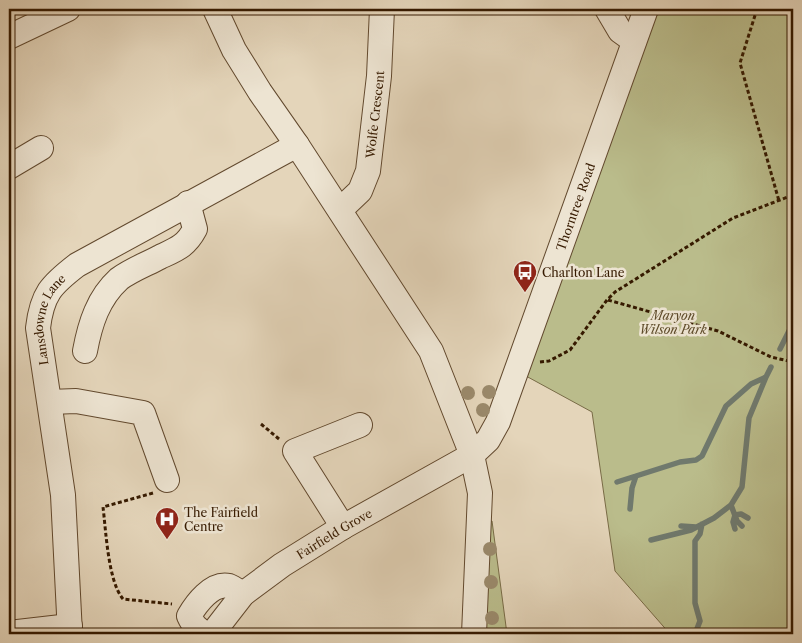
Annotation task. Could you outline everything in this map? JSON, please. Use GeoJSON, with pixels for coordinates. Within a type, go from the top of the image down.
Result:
{"type":"FeatureCollection","features":[{"type":"Feature","properties":{"kind":"street"},"geometry":{"type":"LineString","coordinates":[[215,9],[234,50],[260,92],[340,210],[431,351],[472,455],[480,493],[474,634]]}},
{"type":"Feature","properties":{"kind":"street","name":"Wolfe Crescent"},"geometry":{"type":"LineString","coordinates":[[340,210],[360,191],[368,171],[379,76],[382,9]]}},
{"type":"Feature","properties":{"kind":"street"},"geometry":{"type":"LineString","coordinates":[[607,9],[620,31],[634,41]]}},
{"type":"Feature","properties":{"kind":"street","name":"Thorntree Road"},"geometry":{"type":"LineString","coordinates":[[472,455],[488,440],[498,422],[646,9]]}},
{"type":"Feature","properties":{"kind":"street"},"geometry":{"type":"LineString","coordinates":[[9,37],[62,10]]}},
{"type":"Feature","properties":{"kind":"street","name":"Lansdowne Lane"},"geometry":{"type":"LineString","coordinates":[[70,630],[63,495],[38,328],[40,310],[47,293],[58,279],[77,265],[297,145]]}},
{"type":"Feature","properties":{"kind":"street"},"geometry":{"type":"LineString","coordinates":[[9,167],[41,148]]}},
{"type":"Feature","properties":{"kind":"street"},"geometry":{"type":"LineString","coordinates":[[85,351],[96,310],[108,291],[120,278],[189,242],[195,229],[188,203]]}},
{"type":"Feature","properties":{"kind":"street"},"geometry":{"type":"LineString","coordinates":[[50,402],[76,401],[143,413],[167,480]]}},
{"type":"Feature","properties":{"kind":"street"},"geometry":{"type":"LineString","coordinates":[[343,527],[295,452],[360,425]]}},
{"type":"Feature","properties":{"kind":"street","name":"Fairfield Grove"},"geometry":{"type":"LineString","coordinates":[[212,634],[243,594],[282,565],[343,527],[472,455]]}},
{"type":"Feature","properties":{"kind":"street"},"geometry":{"type":"LineString","coordinates":[[206,634],[192,624],[189,616],[202,597],[221,586],[229,586],[243,594]]}},
{"type":"Feature","properties":{"kind":"street"},"geometry":{"type":"LineString","coordinates":[[9,633],[70,630]]}},
{"type":"Feature","properties":{"kind":"path"},"geometry":{"type":"LineString","coordinates":[[757,9],[740,64],[779,201]]}},
{"type":"Feature","properties":{"kind":"path"},"geometry":{"type":"LineString","coordinates":[[518,368],[532,373],[535,365],[541,361],[549,361],[570,350],[615,292],[732,218],[793,196]]}},
{"type":"Feature","properties":{"kind":"path"},"geometry":{"type":"LineString","coordinates":[[607,300],[718,331],[771,356],[793,362]]}},
{"type":"Feature","properties":{"kind":"path"},"geometry":{"type":"LineString","coordinates":[[167,480],[159,492],[103,507],[108,548],[117,591],[123,599],[168,604],[185,603],[192,610]]}},
{"type":"Feature","properties":{"kind":"green space","name":"Maryon Wilson Park"},"geometry":{"type":"Polygon","coordinates":[[[657,9],[793,9],[793,634],[670,634],[615,571],[592,412],[526,376],[657,9]]]}},
{"type":"Feature","properties":{"kind":"green space"},"geometry":{"type":"Polygon","coordinates":[[[486,521],[492,521],[507,634],[483,634],[486,521]]]}},
{"type":"Feature","properties":{"kind":"waterway"},"geometry":{"type":"LineString","coordinates":[[780,349],[793,323]]}},
{"type":"Feature","properties":{"kind":"waterway"},"geometry":{"type":"LineString","coordinates":[[630,509],[632,488],[636,476],[680,462],[696,460],[702,456],[726,406],[751,384],[766,377],[771,367]]}},
{"type":"Feature","properties":{"kind":"waterway"},"geometry":{"type":"LineString","coordinates":[[651,540],[691,530],[714,518],[731,505],[742,487],[749,418],[766,377]]}},
{"type":"Feature","properties":{"kind":"waterway"},"geometry":{"type":"LineString","coordinates":[[617,482],[636,476]]}},
{"type":"Feature","properties":{"kind":"waterway"},"geometry":{"type":"LineString","coordinates":[[731,505],[737,521],[742,526]]}},
{"type":"Feature","properties":{"kind":"waterway"},"geometry":{"type":"LineString","coordinates":[[735,529],[733,522],[735,515],[741,514],[748,518]]}},
{"type":"Feature","properties":{"kind":"waterway"},"geometry":{"type":"LineString","coordinates":[[695,634],[700,621],[695,603],[695,541],[700,534],[702,524]]}},
{"type":"Feature","properties":{"kind":"waterway"},"geometry":{"type":"LineString","coordinates":[[681,526],[696,527]]}},
{"type":"Feature","properties":{"kind":"place","name":"Charlton Lane"},"geometry":{"type":"Point","coordinates":[525,293]}},
{"type":"Feature","properties":{"kind":"place","name":"The Fairfield Centre"},"geometry":{"type":"Point","coordinates":[167,540]}}]}
